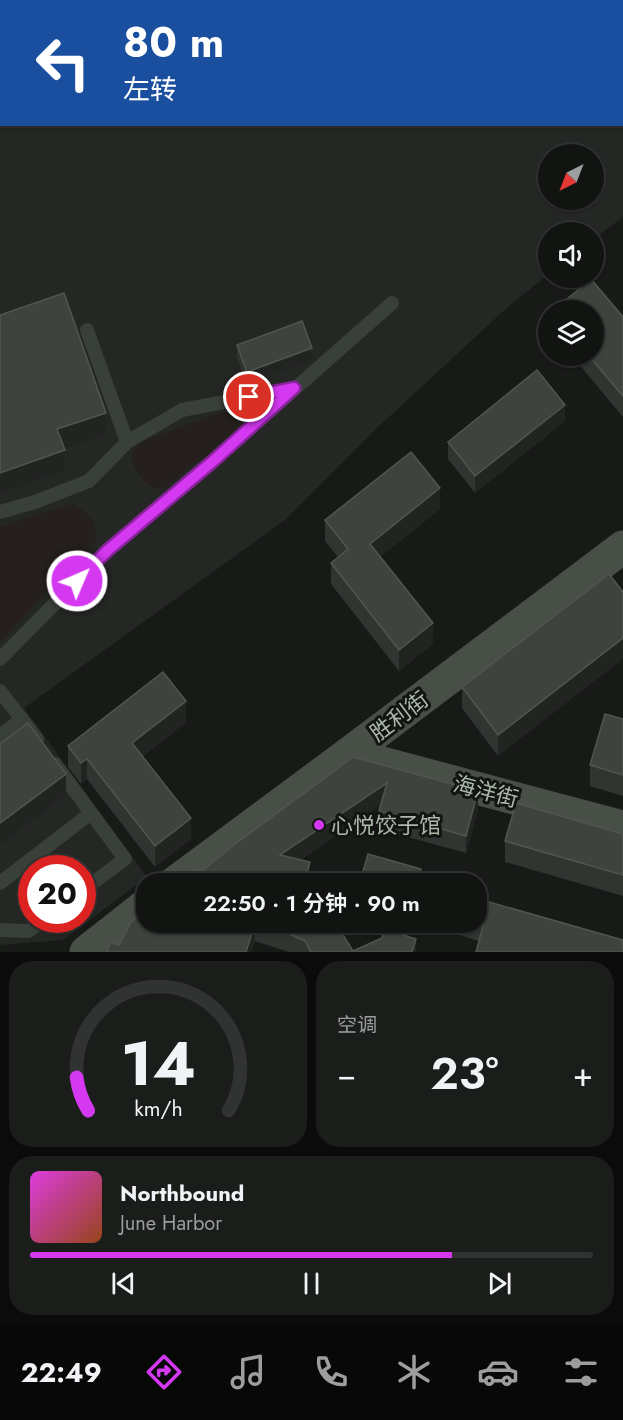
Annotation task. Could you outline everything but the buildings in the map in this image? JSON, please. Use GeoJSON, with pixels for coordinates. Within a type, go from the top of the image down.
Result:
{"type":"FeatureCollection","features":[{"type":"Feature","properties":{"kind":"street","name":"胜利街"},"geometry":{"type":"LineString","coordinates":[[188,873],[623,547]]}},
{"type":"Feature","properties":{"kind":"street","name":"海洋街"},"geometry":{"type":"LineString","coordinates":[[348,754],[623,827]]}},
{"type":"Feature","properties":{"kind":"street"},"geometry":{"type":"LineString","coordinates":[[86,952],[136,913]]}},
{"type":"Feature","properties":{"kind":"lane"},"geometry":{"type":"LineString","coordinates":[[0,659],[108,550],[212,462],[392,303]]}},
{"type":"Feature","properties":{"kind":"lane"},"geometry":{"type":"LineString","coordinates":[[87,330],[127,442]]}},
{"type":"Feature","properties":{"kind":"lane"},"geometry":{"type":"LineString","coordinates":[[0,513],[89,481],[127,442],[182,410],[294,388]]}},
{"type":"Feature","properties":{"kind":"lane"},"geometry":{"type":"LineString","coordinates":[[0,691],[125,860],[96,881]]}},
{"type":"Feature","properties":{"kind":"lane"},"geometry":{"type":"LineString","coordinates":[[0,736],[22,719]]}},
{"type":"Feature","properties":{"kind":"lane"},"geometry":{"type":"LineString","coordinates":[[0,883],[91,813]]}},
{"type":"Feature","properties":{"kind":"lane"},"geometry":{"type":"LineString","coordinates":[[0,930],[18,931]]}},
{"type":"Feature","properties":{"kind":"shaded area"},"geometry":{"type":"Polygon","coordinates":[[[0,126],[623,126],[623,217],[604,231],[604,222],[538,222],[538,283],[510,305],[377,428],[285,520],[24,708],[144,873],[136,873],[136,885],[96,915],[96,855],[18,855],[18,933],[72,933],[63,940],[0,945],[0,126]]]}},
{"type":"Feature","properties":{"kind":"shaded area"},"geometry":{"type":"Polygon","coordinates":[[[220,413],[229,414],[236,419],[239,425],[236,432],[164,488],[147,484],[135,468],[131,457],[138,443],[220,413]]]}},
{"type":"Feature","properties":{"kind":"shaded area"},"geometry":{"type":"Polygon","coordinates":[[[72,504],[90,517],[97,539],[0,642],[0,527],[72,504]]]}},
{"type":"Feature","properties":{"kind":"place","name":"心悦饺子馆"},"geometry":{"type":"Point","coordinates":[319,825]}},
{"type":"Feature","properties":{"kind":"route"},"geometry":{"type":"LineString","coordinates":[[77,581],[108,550],[212,462],[294,388],[249,397]]}}]}
